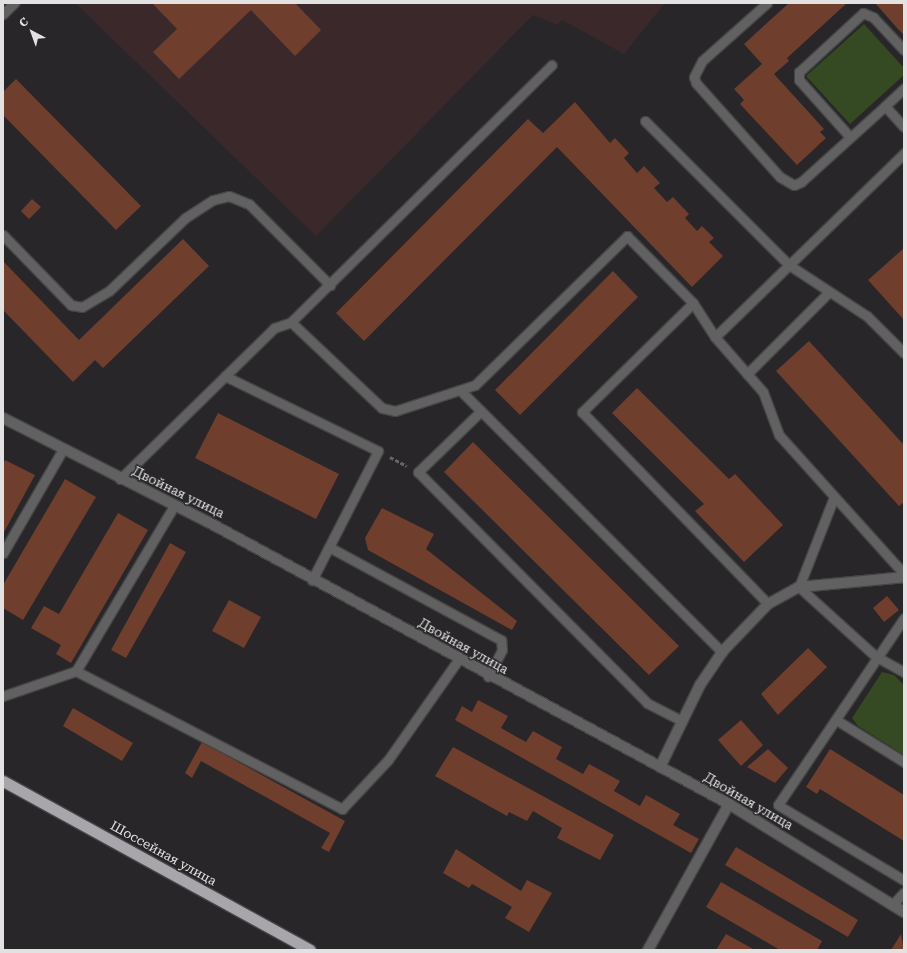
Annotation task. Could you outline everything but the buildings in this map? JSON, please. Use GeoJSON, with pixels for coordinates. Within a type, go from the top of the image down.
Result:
{"type":"FeatureCollection","features":[{"type":"Feature","properties":{"kind":"highway","name":"Шоссейная улица"},"geometry":{"type":"LineString","coordinates":[[3,781],[310,950]]}},
{"type":"Feature","properties":{"kind":"street","name":"Двойная улица"},"geometry":{"type":"LineString","coordinates":[[3,418],[174,506],[458,660],[729,804],[904,912]]}},
{"type":"Feature","properties":{"kind":"street"},"geometry":{"type":"LineString","coordinates":[[660,768],[682,721],[722,652],[768,604],[799,587],[904,577]]}},
{"type":"Feature","properties":{"kind":"street"},"geometry":{"type":"LineString","coordinates":[[648,950],[729,804]]}},
{"type":"Feature","properties":{"kind":"lane"},"geometry":{"type":"LineString","coordinates":[[3,14],[14,3]]}},
{"type":"Feature","properties":{"kind":"lane"},"geometry":{"type":"LineString","coordinates":[[767,3],[702,61],[694,76],[696,83],[780,177],[794,185],[904,88]]}},
{"type":"Feature","properties":{"kind":"lane"},"geometry":{"type":"LineString","coordinates":[[850,137],[799,80],[799,72],[864,13],[873,17],[904,50]]}},
{"type":"Feature","properties":{"kind":"lane"},"geometry":{"type":"LineString","coordinates":[[120,479],[274,328],[291,322],[552,65]]}},
{"type":"Feature","properties":{"kind":"lane"},"geometry":{"type":"LineString","coordinates":[[885,106],[904,127]]}},
{"type":"Feature","properties":{"kind":"lane"},"geometry":{"type":"LineString","coordinates":[[645,121],[789,265],[866,316],[904,353]]}},
{"type":"Feature","properties":{"kind":"lane"},"geometry":{"type":"LineString","coordinates":[[715,337],[904,153]]}},
{"type":"Feature","properties":{"kind":"lane"},"geometry":{"type":"LineString","coordinates":[[3,234],[71,305],[82,307],[109,291],[185,218],[213,200],[229,196],[249,204],[330,284]]}},
{"type":"Feature","properties":{"kind":"lane"},"geometry":{"type":"LineString","coordinates":[[291,322],[382,408],[395,411],[475,385],[627,236],[692,302],[715,337],[763,392],[779,435],[904,574]]}},
{"type":"Feature","properties":{"kind":"lane"},"geometry":{"type":"LineString","coordinates":[[747,374],[829,292]]}},
{"type":"Feature","properties":{"kind":"lane"},"geometry":{"type":"LineString","coordinates":[[692,302],[582,412],[768,604]]}},
{"type":"Feature","properties":{"kind":"lane"},"geometry":{"type":"LineString","coordinates":[[225,376],[378,451],[312,580]]}},
{"type":"Feature","properties":{"kind":"lane"},"geometry":{"type":"LineString","coordinates":[[460,390],[722,652]]}},
{"type":"Feature","properties":{"kind":"lane"},"geometry":{"type":"LineString","coordinates":[[481,411],[418,472],[647,704],[682,721]]}},
{"type":"Feature","properties":{"kind":"lane"},"geometry":{"type":"LineString","coordinates":[[3,553],[63,449]]}},
{"type":"Feature","properties":{"kind":"lane"},"geometry":{"type":"LineString","coordinates":[[834,497],[799,587],[875,656],[904,672]]}},
{"type":"Feature","properties":{"kind":"lane"},"geometry":{"type":"LineString","coordinates":[[3,696],[76,670],[174,506]]}},
{"type":"Feature","properties":{"kind":"lane"},"geometry":{"type":"LineString","coordinates":[[329,547],[501,640],[502,650],[488,676]]}},
{"type":"Feature","properties":{"kind":"lane"},"geometry":{"type":"LineString","coordinates":[[904,618],[875,656],[838,721],[827,728],[778,805],[904,880]]}},
{"type":"Feature","properties":{"kind":"lane"},"geometry":{"type":"LineString","coordinates":[[76,670],[342,809],[388,760],[458,660]]}},
{"type":"Feature","properties":{"kind":"lane"},"geometry":{"type":"LineString","coordinates":[[838,721],[904,762]]}},
{"type":"Feature","properties":{"kind":"lane"},"geometry":{"type":"LineString","coordinates":[[892,904],[904,892]]}},
{"type":"Feature","properties":{"kind":"path"},"geometry":{"type":"LineString","coordinates":[[378,451],[418,472]]}},
{"type":"Feature","properties":{"kind":"shaded area"},"geometry":{"type":"Polygon","coordinates":[[[75,3],[665,3],[624,54],[562,20],[557,25],[533,15],[316,236],[75,3]]]}},
{"type":"Feature","properties":{"kind":"green space"},"geometry":{"type":"Polygon","coordinates":[[[864,24],[904,68],[904,75],[850,124],[806,76],[864,24]]]}},
{"type":"Feature","properties":{"kind":"green space"},"geometry":{"type":"Polygon","coordinates":[[[882,672],[894,675],[904,685],[904,755],[858,726],[852,718],[882,672]]]}}]}
